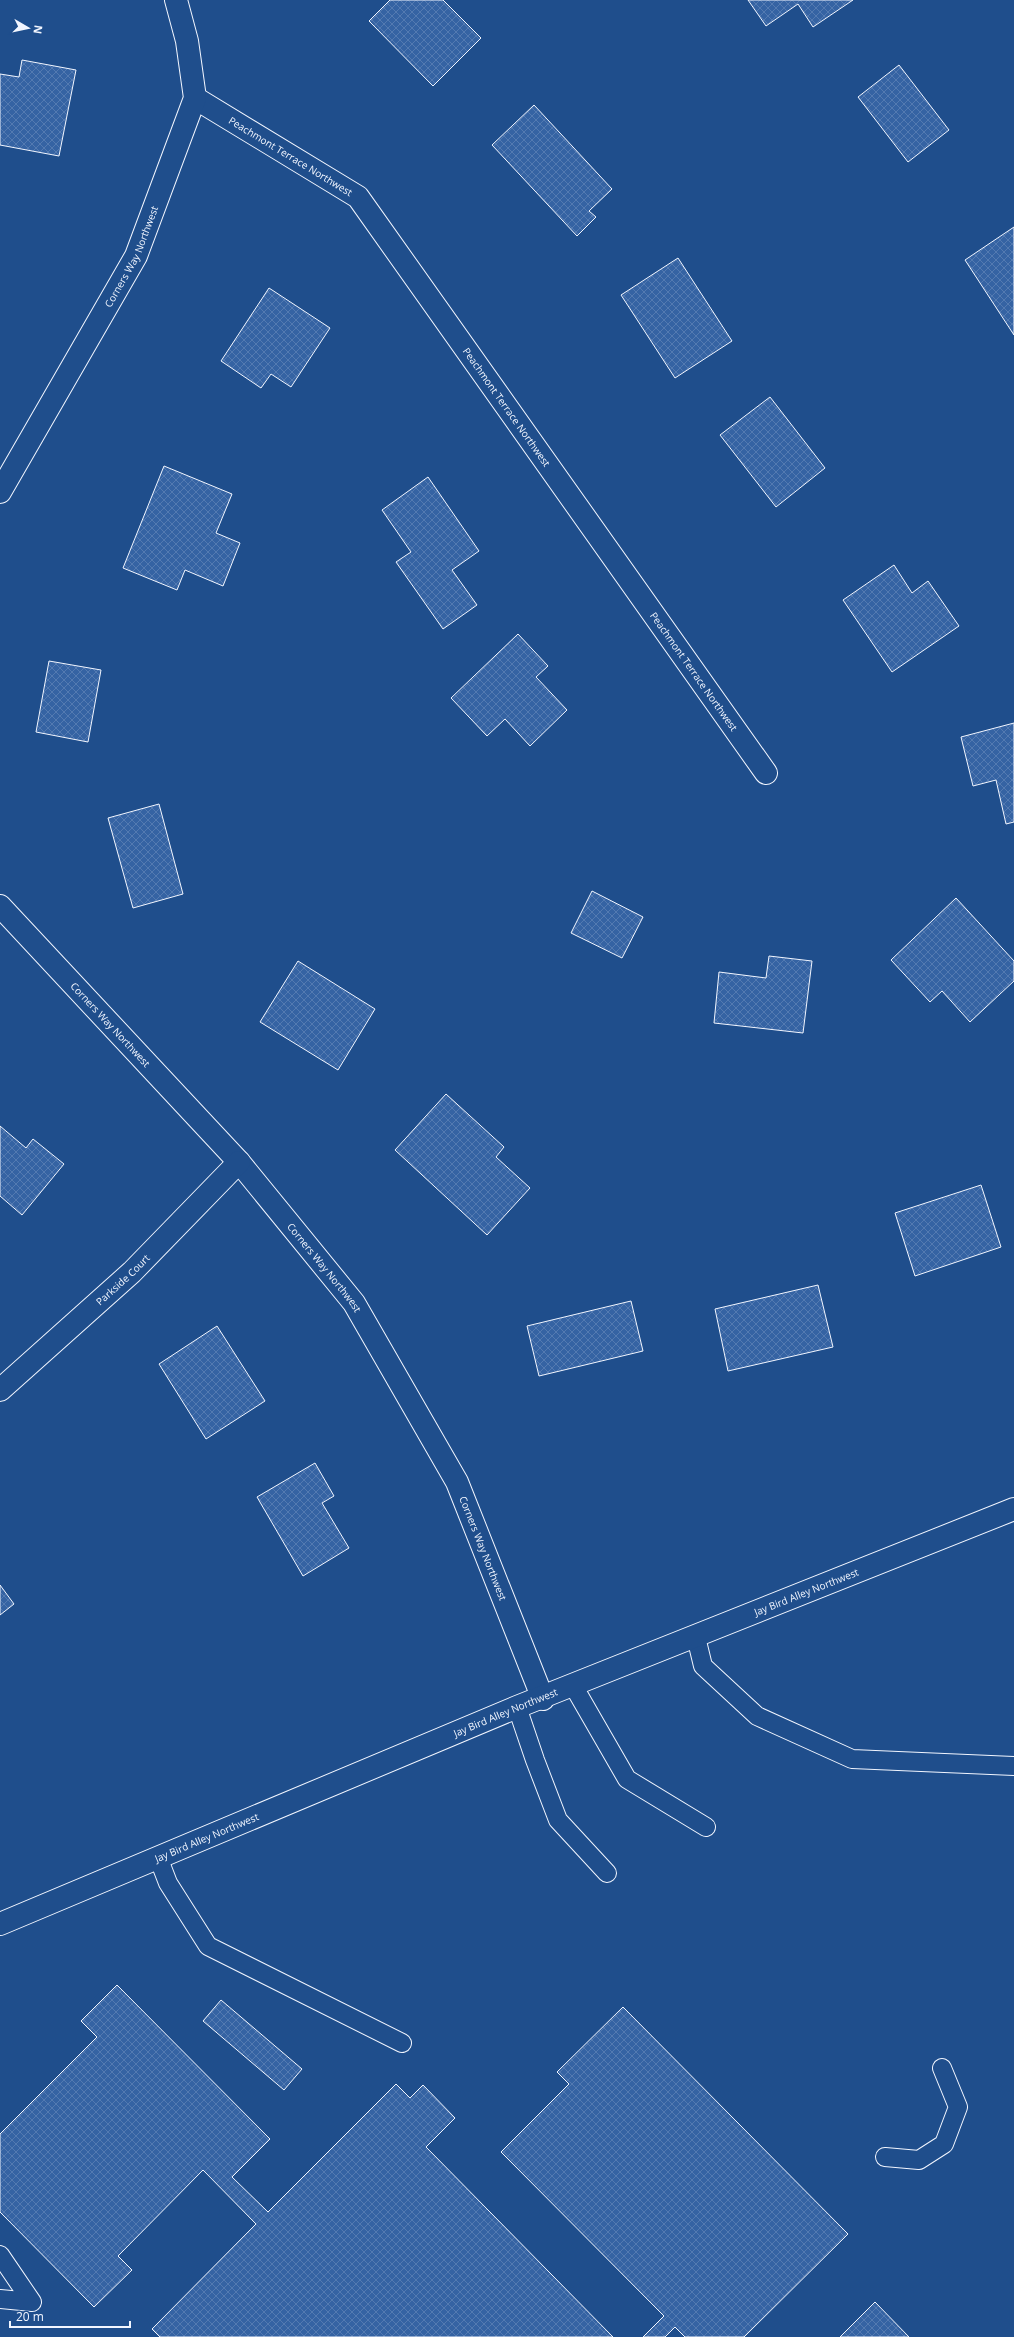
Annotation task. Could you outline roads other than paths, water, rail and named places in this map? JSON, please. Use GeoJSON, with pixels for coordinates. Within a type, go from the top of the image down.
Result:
{"type":"FeatureCollection","features":[{"type":"Feature","properties":{"kind":"street","name":"Corners Way Northwest"},"geometry":{"type":"LineString","coordinates":[[0,492],[136,256],[195,98],[187,41],[176,0]]}},
{"type":"Feature","properties":{"kind":"street","name":"Peachmont Terrace Northwest"},"geometry":{"type":"LineString","coordinates":[[195,98],[358,197],[766,773]]}},
{"type":"Feature","properties":{"kind":"street","name":"Corners Way Northwest"},"geometry":{"type":"LineString","coordinates":[[0,906],[239,1162],[354,1302],[454,1475],[543,1699]]}},
{"type":"Feature","properties":{"kind":"street","name":"Parkside Court"},"geometry":{"type":"LineString","coordinates":[[0,1390],[132,1272],[239,1162]]}},
{"type":"Feature","properties":{"kind":"street","name":"Jay Bird Alley Northwest"},"geometry":{"type":"LineString","coordinates":[[0,1924],[518,1707],[574,1687],[1014,1509]]}},
{"type":"Feature","properties":{"kind":"lane"},"geometry":{"type":"LineString","coordinates":[[696,1638],[703,1666],[757,1716],[852,1759],[1014,1766]]}},
{"type":"Feature","properties":{"kind":"lane"},"geometry":{"type":"LineString","coordinates":[[574,1687],[628,1779],[706,1827]]}},
{"type":"Feature","properties":{"kind":"lane"},"geometry":{"type":"LineString","coordinates":[[518,1707],[535,1760],[558,1820],[607,1873]]}},
{"type":"Feature","properties":{"kind":"lane"},"geometry":{"type":"LineString","coordinates":[[158,1857],[168,1883],[208,1946],[402,2043]]}},
{"type":"Feature","properties":{"kind":"lane"},"geometry":{"type":"LineString","coordinates":[[885,2158],[919,2160],[944,2144],[958,2107],[942,2068]]}},
{"type":"Feature","properties":{"kind":"lane"},"geometry":{"type":"LineString","coordinates":[[0,2255],[32,2302],[0,2299]]}}]}
